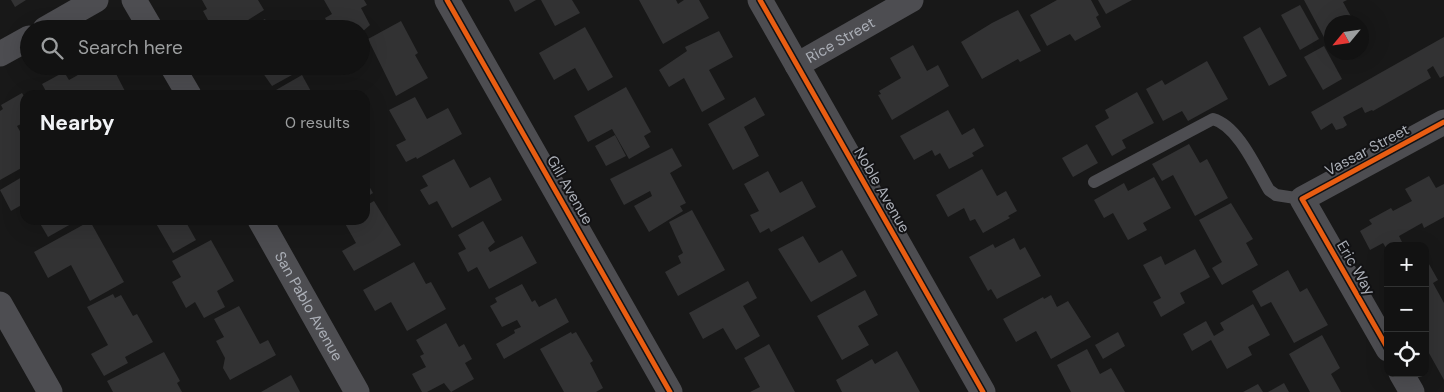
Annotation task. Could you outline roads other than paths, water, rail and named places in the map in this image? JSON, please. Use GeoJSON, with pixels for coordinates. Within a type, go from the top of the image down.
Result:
{"type":"FeatureCollection","features":[{"type":"Feature","properties":{"kind":"street"},"geometry":{"type":"LineString","coordinates":[[62,20],[96,0]]}},
{"type":"Feature","properties":{"kind":"street"},"geometry":{"type":"LineString","coordinates":[[134,0],[146,20]]}},
{"type":"Feature","properties":{"kind":"street","name":"Gill Avenue"},"geometry":{"type":"LineString","coordinates":[[447,0],[670,392]]}},
{"type":"Feature","properties":{"kind":"street","name":"Noble Avenue"},"geometry":{"type":"LineString","coordinates":[[760,0],[983,392]]}},
{"type":"Feature","properties":{"kind":"street","name":"Rice Street"},"geometry":{"type":"LineString","coordinates":[[797,65],[911,0]]}},
{"type":"Feature","properties":{"kind":"street"},"geometry":{"type":"LineString","coordinates":[[0,54],[20,43]]}},
{"type":"Feature","properties":{"kind":"street"},"geometry":{"type":"LineString","coordinates":[[177,75],[185,90]]}},
{"type":"Feature","properties":{"kind":"street","name":"Vassar Street"},"geometry":{"type":"LineString","coordinates":[[1302,199],[1444,122]]}},
{"type":"Feature","properties":{"kind":"street","name":"Eric Way"},"geometry":{"type":"LineString","coordinates":[[1302,199],[1384,342]]}},
{"type":"Feature","properties":{"kind":"street","name":"San Pablo Avenue"},"geometry":{"type":"LineString","coordinates":[[263,225],[358,392]]}},
{"type":"Feature","properties":{"kind":"street"},"geometry":{"type":"LineString","coordinates":[[0,304],[50,392]]}},
{"type":"Feature","properties":{"kind":"street"},"geometry":{"type":"LineString","coordinates":[[1404,377],[1412,392]]}},
{"type":"Feature","properties":{"kind":"lane"},"geometry":{"type":"LineString","coordinates":[[1094,182],[1213,118],[1223,122],[1233,132],[1269,190],[1276,195],[1302,199]]}}]}
